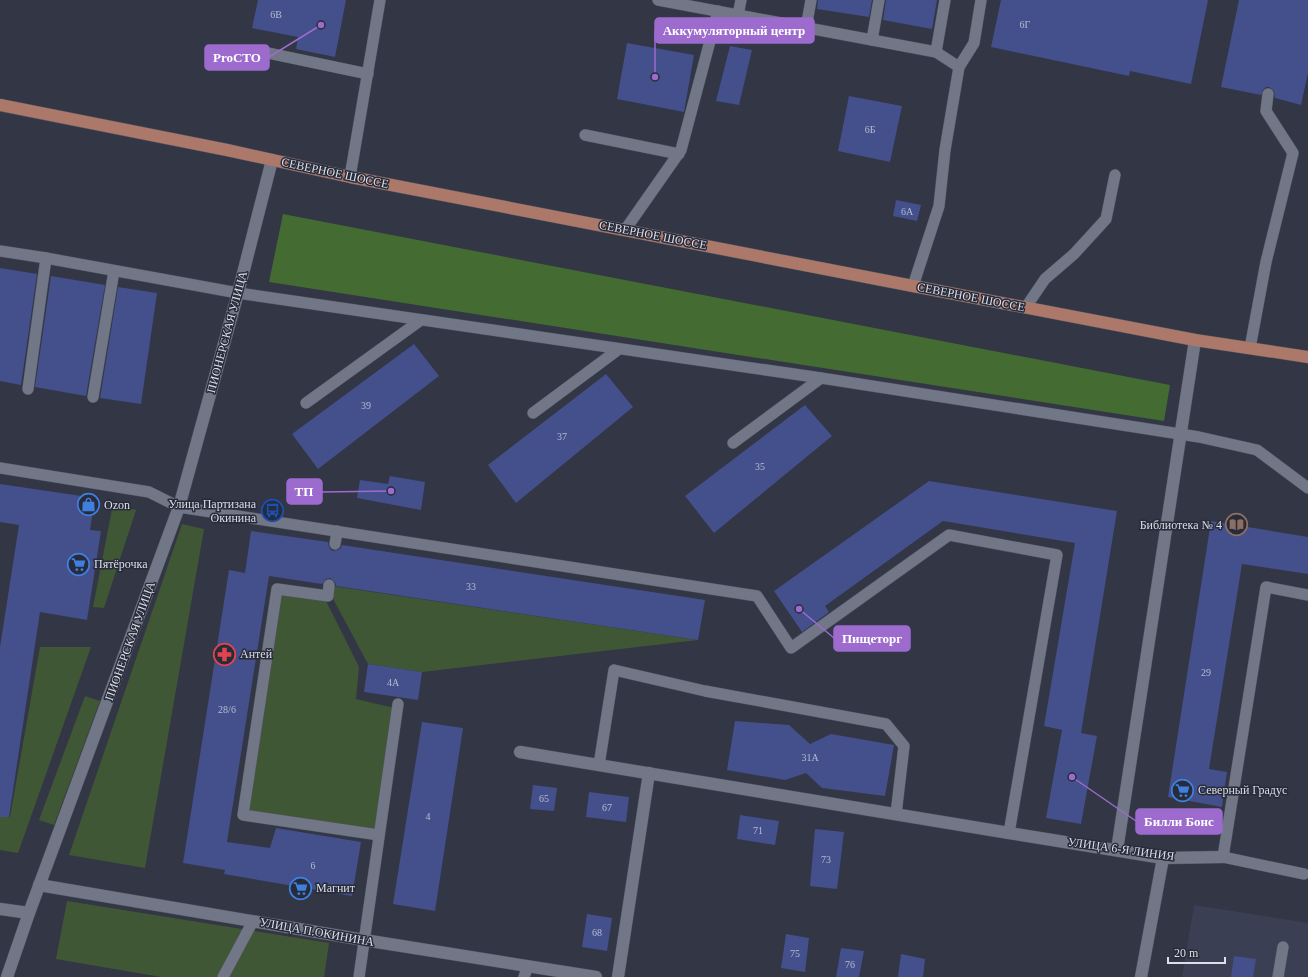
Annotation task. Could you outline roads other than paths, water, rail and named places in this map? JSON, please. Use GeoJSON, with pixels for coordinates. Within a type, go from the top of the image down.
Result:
{"type":"FeatureCollection","features":[{"type":"Feature","properties":{"kind":"main road","name":"СЕВЕРНОЕ ШОССЕ"},"geometry":{"type":"LineString","coordinates":[[0,105],[350,177],[914,286],[1195,340],[1308,357]]}},
{"type":"Feature","properties":{"kind":"street","name":"ПИОНЕРСКАЯ УЛИЦА"},"geometry":{"type":"LineString","coordinates":[[7,977],[28,913],[179,507],[238,293],[272,160]]}},
{"type":"Feature","properties":{"kind":"street"},"geometry":{"type":"LineString","coordinates":[[1116,850],[1195,340]]}},
{"type":"Feature","properties":{"kind":"street","name":"УЛИЦА 6-Я ЛИНИЯ"},"geometry":{"type":"LineString","coordinates":[[520,752],[1163,858],[1223,857]]}},
{"type":"Feature","properties":{"kind":"street"},"geometry":{"type":"LineString","coordinates":[[618,977],[649,773]]}},
{"type":"Feature","properties":{"kind":"street"},"geometry":{"type":"LineString","coordinates":[[1141,977],[1163,858]]}},
{"type":"Feature","properties":{"kind":"street","name":"УЛИЦА П.ОКИНИНА"},"geometry":{"type":"LineString","coordinates":[[39,885],[364,940],[526,972],[596,977]]}},
{"type":"Feature","properties":{"kind":"street"},"geometry":{"type":"LineString","coordinates":[[0,909],[28,913]]}},
{"type":"Feature","properties":{"kind":"lane"},"geometry":{"type":"LineString","coordinates":[[350,177],[380,0]]}},
{"type":"Feature","properties":{"kind":"lane"},"geometry":{"type":"LineString","coordinates":[[658,0],[672,1],[738,15],[936,52],[959,66]]}},
{"type":"Feature","properties":{"kind":"lane"},"geometry":{"type":"LineString","coordinates":[[738,15],[741,0]]}},
{"type":"Feature","properties":{"kind":"lane"},"geometry":{"type":"LineString","coordinates":[[806,28],[811,0]]}},
{"type":"Feature","properties":{"kind":"lane"},"geometry":{"type":"LineString","coordinates":[[872,40],[879,0]]}},
{"type":"Feature","properties":{"kind":"lane"},"geometry":{"type":"LineString","coordinates":[[936,52],[945,0]]}},
{"type":"Feature","properties":{"kind":"lane"},"geometry":{"type":"LineString","coordinates":[[914,286],[939,206],[945,150],[959,66],[974,43],[981,0]]}},
{"type":"Feature","properties":{"kind":"lane"},"geometry":{"type":"LineString","coordinates":[[625,230],[681,150],[718,11]]}},
{"type":"Feature","properties":{"kind":"lane"},"geometry":{"type":"LineString","coordinates":[[268,52],[368,74]]}},
{"type":"Feature","properties":{"kind":"lane"},"geometry":{"type":"LineString","coordinates":[[1250,348],[1266,262],[1293,153],[1266,111],[1268,94]]}},
{"type":"Feature","properties":{"kind":"lane"},"geometry":{"type":"LineString","coordinates":[[585,135],[678,154]]}},
{"type":"Feature","properties":{"kind":"lane"},"geometry":{"type":"LineString","coordinates":[[1026,307],[1045,279],[1074,254],[1106,218],[1115,175]]}},
{"type":"Feature","properties":{"kind":"lane"},"geometry":{"type":"LineString","coordinates":[[0,251],[238,293],[821,378],[1199,437],[1258,450],[1308,488]]}},
{"type":"Feature","properties":{"kind":"lane"},"geometry":{"type":"LineString","coordinates":[[28,389],[46,258]]}},
{"type":"Feature","properties":{"kind":"lane"},"geometry":{"type":"LineString","coordinates":[[93,397],[114,271]]}},
{"type":"Feature","properties":{"kind":"lane"},"geometry":{"type":"LineString","coordinates":[[306,403],[421,320]]}},
{"type":"Feature","properties":{"kind":"lane"},"geometry":{"type":"LineString","coordinates":[[533,413],[619,349]]}},
{"type":"Feature","properties":{"kind":"lane"},"geometry":{"type":"LineString","coordinates":[[733,443],[821,378]]}},
{"type":"Feature","properties":{"kind":"lane"},"geometry":{"type":"LineString","coordinates":[[0,468],[149,492],[179,507],[757,596],[791,648],[949,535],[1057,555],[1008,833]]}},
{"type":"Feature","properties":{"kind":"lane"},"geometry":{"type":"LineString","coordinates":[[335,544],[337,531]]}},
{"type":"Feature","properties":{"kind":"lane"},"geometry":{"type":"LineString","coordinates":[[329,585],[328,596],[277,589],[243,815],[379,836]]}},
{"type":"Feature","properties":{"kind":"lane"},"geometry":{"type":"LineString","coordinates":[[1223,857],[1266,587],[1308,595]]}},
{"type":"Feature","properties":{"kind":"lane"},"geometry":{"type":"LineString","coordinates":[[600,765],[614,670],[705,691],[886,724],[904,746],[896,814]]}},
{"type":"Feature","properties":{"kind":"lane"},"geometry":{"type":"LineString","coordinates":[[359,977],[398,704]]}},
{"type":"Feature","properties":{"kind":"lane","name":"УЛИЦА 6-Я ЛИНИЯ"},"geometry":{"type":"LineString","coordinates":[[1223,857],[1304,874]]}},
{"type":"Feature","properties":{"kind":"lane"},"geometry":{"type":"LineString","coordinates":[[223,977],[253,921]]}},
{"type":"Feature","properties":{"kind":"lane"},"geometry":{"type":"LineString","coordinates":[[1278,977],[1283,947]]}},
{"type":"Feature","properties":{"kind":"place","name":"ProСТО"},"geometry":{"type":"Point","coordinates":[321,25]}},
{"type":"Feature","properties":{"kind":"place","name":"Аккумуляторный центр"},"geometry":{"type":"Point","coordinates":[655,77]}},
{"type":"Feature","properties":{"kind":"place","name":"ТП"},"geometry":{"type":"Point","coordinates":[391,491]}},
{"type":"Feature","properties":{"kind":"place","name":"Ozon"},"geometry":{"type":"Point","coordinates":[88,505]}},
{"type":"Feature","properties":{"kind":"place","name":"Улица Партизана Окинина"},"geometry":{"type":"Point","coordinates":[272,511]}},
{"type":"Feature","properties":{"kind":"place","name":"Библиотека № 4"},"geometry":{"type":"Point","coordinates":[1237,525]}},
{"type":"Feature","properties":{"kind":"place","name":"Пятёрочка"},"geometry":{"type":"Point","coordinates":[79,564]}},
{"type":"Feature","properties":{"kind":"place","name":"Пищеторг"},"geometry":{"type":"Point","coordinates":[799,609]}},
{"type":"Feature","properties":{"kind":"place","name":"Антей"},"geometry":{"type":"Point","coordinates":[224,654]}},
{"type":"Feature","properties":{"kind":"place","name":"Билли Бонс"},"geometry":{"type":"Point","coordinates":[1072,777]}},
{"type":"Feature","properties":{"kind":"place","name":"Северный Градус"},"geometry":{"type":"Point","coordinates":[1182,790]}},
{"type":"Feature","properties":{"kind":"place","name":"Магнит"},"geometry":{"type":"Point","coordinates":[301,888]}}]}
